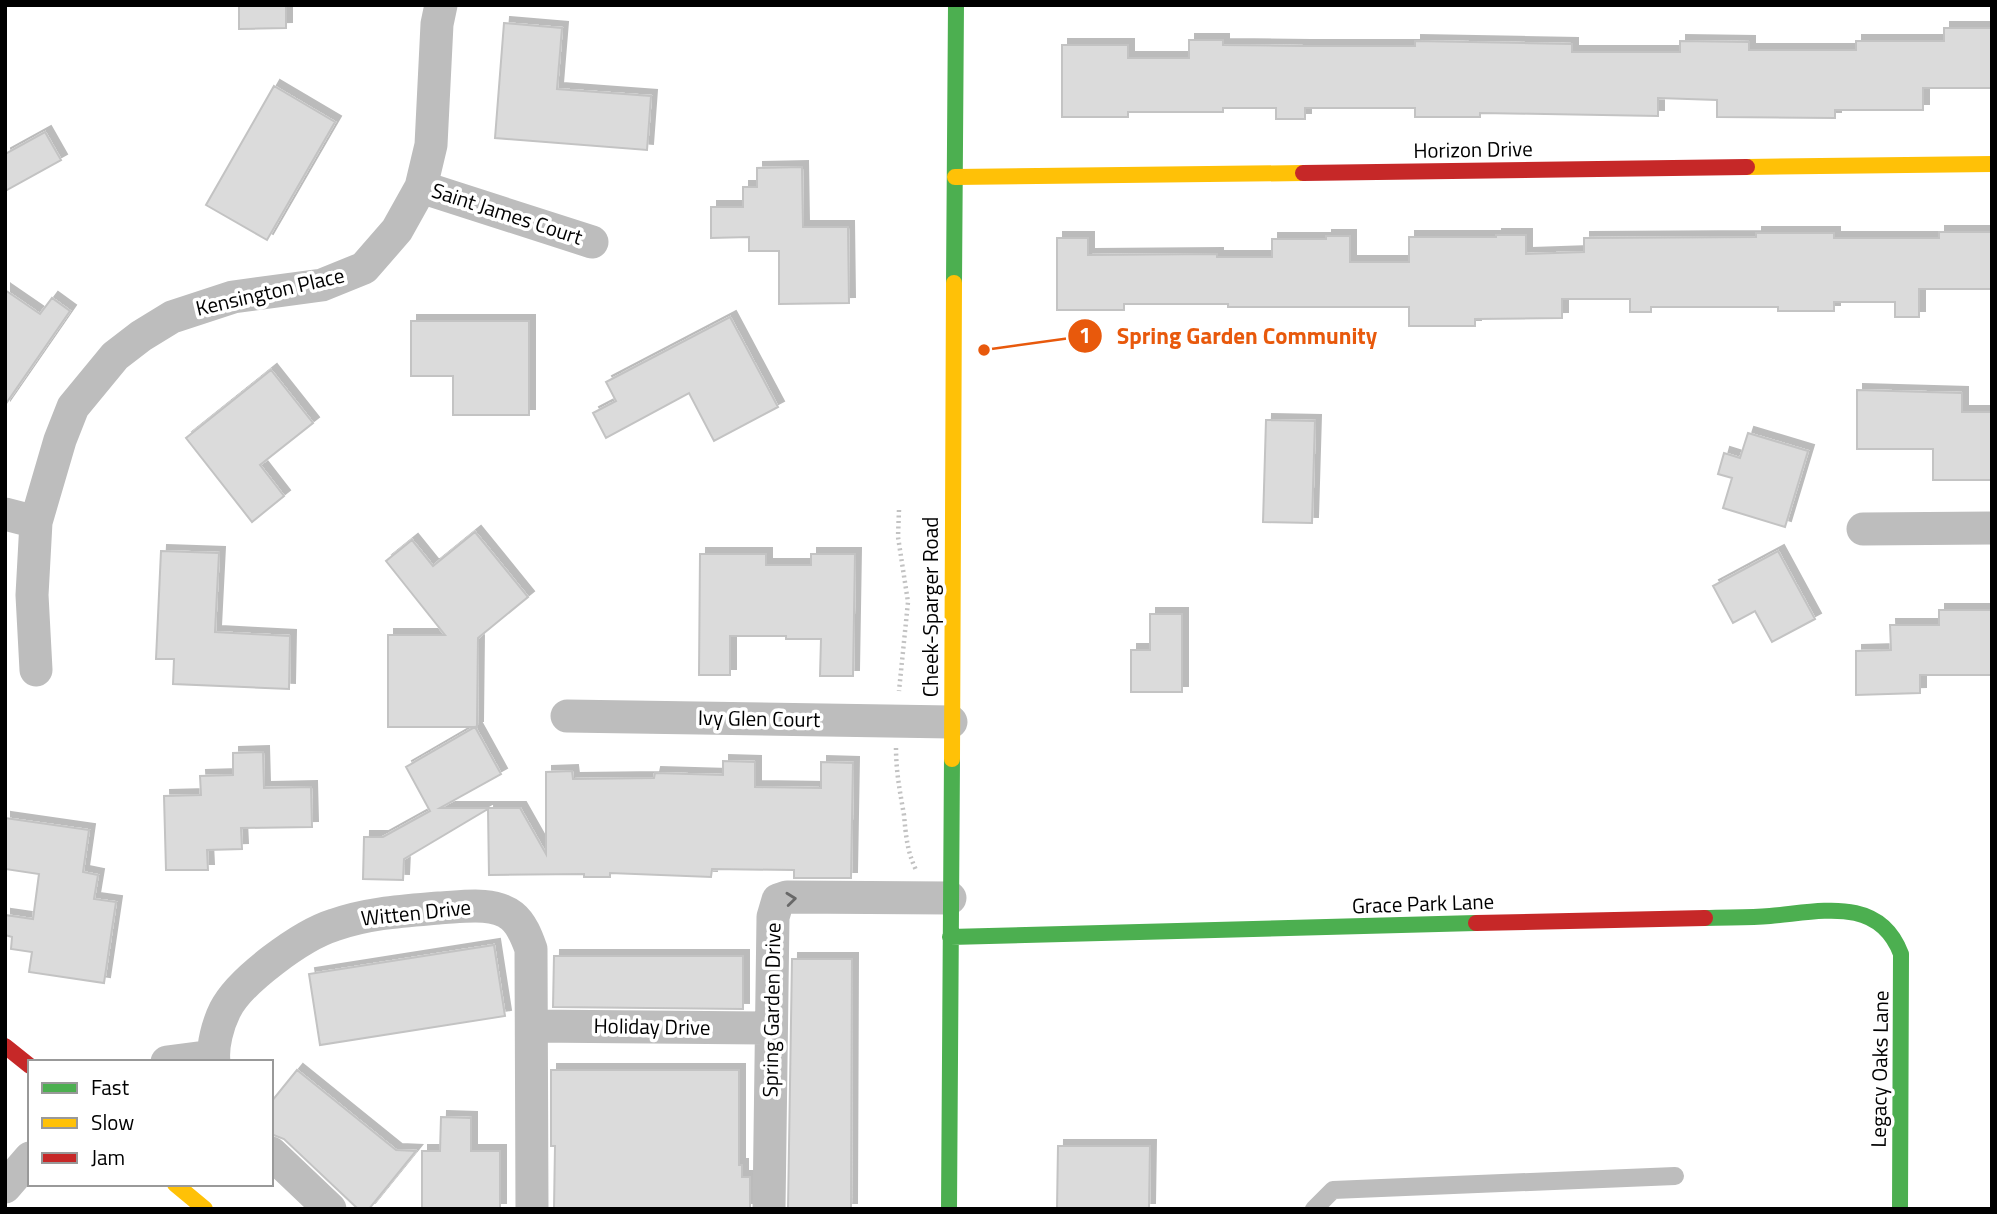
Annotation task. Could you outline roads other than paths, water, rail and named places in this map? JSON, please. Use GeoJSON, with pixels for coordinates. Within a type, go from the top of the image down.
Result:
{"type":"FeatureCollection","features":[{"type":"Feature","properties":{"kind":"street","name":"Kensington Place"},"geometry":{"type":"LineString","coordinates":[[36,670],[32,595],[21,518],[60,440],[73,407],[115,356],[172,317],[233,297],[322,285],[364,268],[397,230],[421,187],[431,145],[437,24],[441,5]]}},
{"type":"Feature","properties":{"kind":"street","name":"Cheek-Sparger Road"},"geometry":{"type":"LineString","coordinates":[[948,1209],[950,937],[937,899],[951,722],[956,5]]}},
{"type":"Feature","properties":{"kind":"street","name":"Horizon Drive"},"geometry":{"type":"LineString","coordinates":[[955,177],[1992,164]]}},
{"type":"Feature","properties":{"kind":"street","name":"Saint James Court"},"geometry":{"type":"LineString","coordinates":[[421,187],[592,242]]}},
{"type":"Feature","properties":{"kind":"street"},"geometry":{"type":"LineString","coordinates":[[1863,529],[1992,527]]}},
{"type":"Feature","properties":{"kind":"street","name":"Ivy Glen Court"},"geometry":{"type":"LineString","coordinates":[[567,716],[951,722]]}},
{"type":"Feature","properties":{"kind":"street","name":"Spring Garden Drive"},"geometry":{"type":"LineString","coordinates":[[769,1209],[773,917],[778,900],[787,897],[937,899]]}},
{"type":"Feature","properties":{"kind":"street","name":"Witten Drive"},"geometry":{"type":"LineString","coordinates":[[213,1059],[225,1009],[242,988],[288,949],[330,926],[390,911],[478,906],[496,909],[512,916],[524,932],[531,948],[532,1209]]}},
{"type":"Feature","properties":{"kind":"street","name":"Grace Park Lane"},"geometry":{"type":"LineString","coordinates":[[950,937],[1767,916],[1847,911],[1874,917],[1891,931]]}},
{"type":"Feature","properties":{"kind":"street","name":"Legacy Oaks Lane"},"geometry":{"type":"LineString","coordinates":[[1891,931],[1901,954],[1902,976],[1900,1209]]}},
{"type":"Feature","properties":{"kind":"street","name":"Holiday Drive"},"geometry":{"type":"LineString","coordinates":[[533,1026],[771,1028]]}},
{"type":"Feature","properties":{"kind":"street"},"geometry":{"type":"LineString","coordinates":[[5,1046],[28,1064]]}},
{"type":"Feature","properties":{"kind":"street"},"geometry":{"type":"LineString","coordinates":[[273,1155],[330,1209]]}},
{"type":"Feature","properties":{"kind":"street"},"geometry":{"type":"LineString","coordinates":[[5,1187],[28,1160]]}},
{"type":"Feature","properties":{"kind":"street"},"geometry":{"type":"LineString","coordinates":[[177,1186],[205,1209]]}},
{"type":"Feature","properties":{"kind":"lane"},"geometry":{"type":"LineString","coordinates":[[1314,1209],[1333,1190],[1675,1176]]}},
{"type":"Feature","properties":{"kind":"place","name":"Spring Garden Community"},"geometry":{"type":"Point","coordinates":[984,350]}}]}
